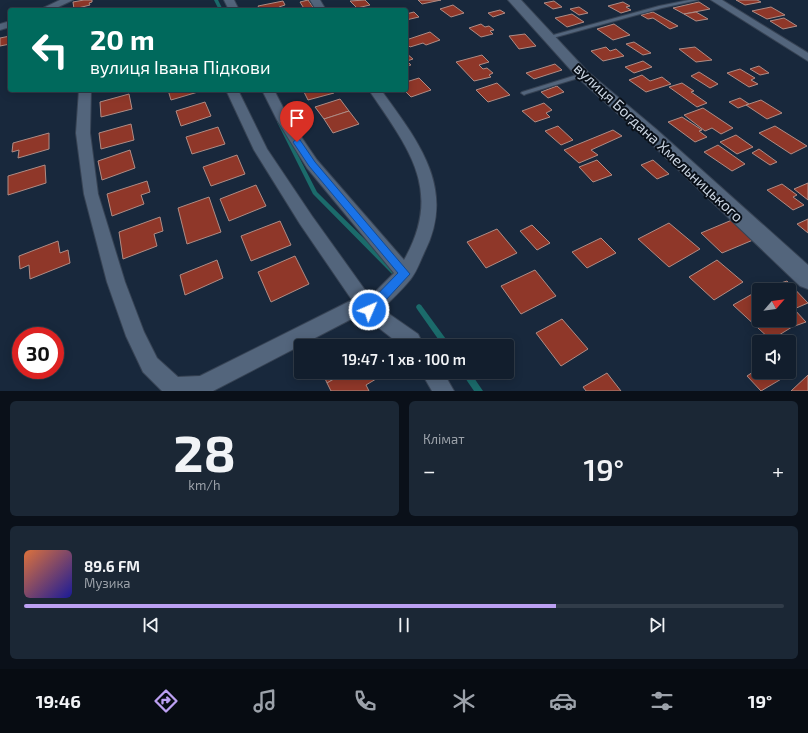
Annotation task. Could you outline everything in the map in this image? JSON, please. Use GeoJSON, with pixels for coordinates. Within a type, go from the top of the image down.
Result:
{"type":"FeatureCollection","features":[{"type":"Feature","properties":{"kind":"street"},"geometry":{"type":"LineString","coordinates":[[49,8],[68,0]]}},
{"type":"Feature","properties":{"kind":"street","name":"вулиця Богдана Хмельницького"},"geometry":{"type":"LineString","coordinates":[[514,0],[583,75],[650,133],[808,279]]}},
{"type":"Feature","properties":{"kind":"street"},"geometry":{"type":"LineString","coordinates":[[716,0],[808,58]]}},
{"type":"Feature","properties":{"kind":"street"},"geometry":{"type":"LineString","coordinates":[[85,92],[83,133],[91,194],[116,282],[136,336],[150,365],[174,388],[201,386],[366,307],[405,274],[423,240],[428,226],[430,214],[429,187],[427,176],[416,153],[376,92]]}},
{"type":"Feature","properties":{"kind":"street"},"geometry":{"type":"LineString","coordinates":[[233,92],[261,150],[306,220],[366,307],[408,339]]}},
{"type":"Feature","properties":{"kind":"street"},"geometry":{"type":"LineString","coordinates":[[269,92],[282,120],[312,164],[405,274]]}},
{"type":"Feature","properties":{"kind":"street"},"geometry":{"type":"LineString","coordinates":[[436,379],[444,391]]}},
{"type":"Feature","properties":{"kind":"lane"},"geometry":{"type":"LineString","coordinates":[[549,37],[661,7],[696,0]]}},
{"type":"Feature","properties":{"kind":"lane"},"geometry":{"type":"LineString","coordinates":[[524,93],[583,75]]}},
{"type":"Feature","properties":{"kind":"building"},"geometry":{"type":"Polygon","coordinates":[[[92,0],[92,2],[89,3],[90,5],[78,8],[74,8],[73,2],[92,0]]]}},
{"type":"Feature","properties":{"kind":"building"},"geometry":{"type":"Polygon","coordinates":[[[308,0],[314,8],[304,8],[300,2],[308,0]]]}},
{"type":"Feature","properties":{"kind":"building"},"geometry":{"type":"Polygon","coordinates":[[[365,0],[370,5],[357,8],[350,1],[365,0]]]}},
{"type":"Feature","properties":{"kind":"building"},"geometry":{"type":"Polygon","coordinates":[[[418,0],[441,0],[422,4],[418,0]]]}},
{"type":"Feature","properties":{"kind":"building"},"geometry":{"type":"Polygon","coordinates":[[[736,0],[757,0],[761,2],[745,5],[736,0]]]}},
{"type":"Feature","properties":{"kind":"building"},"geometry":{"type":"Polygon","coordinates":[[[283,1],[285,5],[280,8],[259,8],[258,6],[283,1]]]}},
{"type":"Feature","properties":{"kind":"building"},"geometry":{"type":"Polygon","coordinates":[[[554,1],[562,7],[553,9],[544,3],[554,1]]]}},
{"type":"Feature","properties":{"kind":"building"},"geometry":{"type":"Polygon","coordinates":[[[623,2],[630,6],[626,7],[631,10],[621,13],[608,6],[623,2]]]}},
{"type":"Feature","properties":{"kind":"building"},"geometry":{"type":"Polygon","coordinates":[[[699,2],[710,9],[684,14],[673,8],[699,2]]]}},
{"type":"Feature","properties":{"kind":"building"},"geometry":{"type":"Polygon","coordinates":[[[453,5],[464,13],[451,17],[440,9],[453,5]]]}},
{"type":"Feature","properties":{"kind":"building"},"geometry":{"type":"Polygon","coordinates":[[[579,7],[588,13],[579,15],[570,9],[579,7]]]}},
{"type":"Feature","properties":{"kind":"building"},"geometry":{"type":"Polygon","coordinates":[[[771,7],[785,15],[767,19],[752,11],[771,7]]]}},
{"type":"Feature","properties":{"kind":"building"},"geometry":{"type":"Polygon","coordinates":[[[500,10],[505,13],[493,17],[488,13],[500,10]]]}},
{"type":"Feature","properties":{"kind":"building"},"geometry":{"type":"Polygon","coordinates":[[[414,12],[419,17],[408,20],[408,14],[414,12]]]}},
{"type":"Feature","properties":{"kind":"building"},"geometry":{"type":"Polygon","coordinates":[[[653,12],[678,26],[670,29],[653,18],[648,19],[641,15],[653,12]]]}},
{"type":"Feature","properties":{"kind":"building"},"geometry":{"type":"Polygon","coordinates":[[[696,12],[708,19],[696,21],[684,14],[696,12]]]}},
{"type":"Feature","properties":{"kind":"building"},"geometry":{"type":"Polygon","coordinates":[[[572,14],[584,22],[567,27],[555,18],[572,14]]]}},
{"type":"Feature","properties":{"kind":"building"},"geometry":{"type":"Polygon","coordinates":[[[784,18],[797,26],[783,29],[770,21],[784,18]]]}},
{"type":"Feature","properties":{"kind":"building"},"geometry":{"type":"Polygon","coordinates":[[[481,24],[485,27],[489,26],[494,30],[490,31],[493,34],[481,37],[469,28],[481,24]]]}},
{"type":"Feature","properties":{"kind":"building"},"geometry":{"type":"Polygon","coordinates":[[[614,24],[630,35],[613,40],[597,29],[614,24]]]}},
{"type":"Feature","properties":{"kind":"building"},"geometry":{"type":"Polygon","coordinates":[[[430,32],[440,40],[426,45],[423,43],[410,47],[408,45],[408,39],[430,32]]]}},
{"type":"Feature","properties":{"kind":"building"},"geometry":{"type":"Polygon","coordinates":[[[525,34],[536,46],[519,49],[509,36],[525,34]]]}},
{"type":"Feature","properties":{"kind":"building"},"geometry":{"type":"Polygon","coordinates":[[[8,36],[8,44],[0,46],[0,38],[8,36]]]}},
{"type":"Feature","properties":{"kind":"building"},"geometry":{"type":"Polygon","coordinates":[[[634,42],[651,53],[643,55],[626,44],[634,42]]]}},
{"type":"Feature","properties":{"kind":"building"},"geometry":{"type":"Polygon","coordinates":[[[606,47],[610,51],[616,49],[624,56],[603,61],[591,51],[606,47]]]}},
{"type":"Feature","properties":{"kind":"building"},"geometry":{"type":"Polygon","coordinates":[[[695,47],[712,60],[696,62],[679,49],[695,47]]]}},
{"type":"Feature","properties":{"kind":"building"},"geometry":{"type":"Polygon","coordinates":[[[408,55],[413,59],[408,61],[408,55]]]}},
{"type":"Feature","properties":{"kind":"building"},"geometry":{"type":"Polygon","coordinates":[[[482,55],[489,62],[479,65],[483,69],[487,68],[493,73],[489,75],[491,77],[474,81],[456,62],[482,55]]]}},
{"type":"Feature","properties":{"kind":"building"},"geometry":{"type":"Polygon","coordinates":[[[643,61],[652,67],[634,73],[625,67],[643,61]]]}},
{"type":"Feature","properties":{"kind":"building"},"geometry":{"type":"Polygon","coordinates":[[[555,64],[562,70],[534,79],[526,73],[555,64]]]}},
{"type":"Feature","properties":{"kind":"building"},"geometry":{"type":"Polygon","coordinates":[[[759,66],[769,73],[760,75],[750,69],[759,66]]]}},
{"type":"Feature","properties":{"kind":"building"},"geometry":{"type":"Polygon","coordinates":[[[740,69],[755,78],[751,80],[758,84],[749,87],[727,73],[740,69]]]}},
{"type":"Feature","properties":{"kind":"building"},"geometry":{"type":"Polygon","coordinates":[[[699,72],[718,84],[710,88],[691,76],[699,72]]]}},
{"type":"Feature","properties":{"kind":"building"},"geometry":{"type":"Polygon","coordinates":[[[642,75],[650,81],[662,77],[671,84],[646,92],[629,80],[642,75]]]}},
{"type":"Feature","properties":{"kind":"building"},"geometry":{"type":"Polygon","coordinates":[[[419,78],[431,90],[411,97],[406,92],[408,92],[408,81],[419,78]]]}},
{"type":"Feature","properties":{"kind":"building"},"geometry":{"type":"Polygon","coordinates":[[[497,83],[510,95],[488,102],[476,90],[497,83]]]}},
{"type":"Feature","properties":{"kind":"building"},"geometry":{"type":"Polygon","coordinates":[[[682,83],[694,91],[691,92],[707,103],[697,107],[669,87],[682,83]]]}},
{"type":"Feature","properties":{"kind":"building"},"geometry":{"type":"Polygon","coordinates":[[[557,86],[564,92],[548,98],[541,92],[557,86]]]}},
{"type":"Feature","properties":{"kind":"building"},"geometry":{"type":"Polygon","coordinates":[[[169,92],[198,92],[171,100],[169,92]]]}},
{"type":"Feature","properties":{"kind":"building"},"geometry":{"type":"Polygon","coordinates":[[[304,92],[334,93],[308,100],[304,92]]]}},
{"type":"Feature","properties":{"kind":"building"},"geometry":{"type":"Polygon","coordinates":[[[129,94],[132,109],[101,117],[100,102],[129,94]]]}},
{"type":"Feature","properties":{"kind":"building"},"geometry":{"type":"Polygon","coordinates":[[[740,98],[749,104],[738,108],[729,102],[740,98]]]}},
{"type":"Feature","properties":{"kind":"building"},"geometry":{"type":"Polygon","coordinates":[[[340,99],[349,111],[324,119],[315,107],[340,99]]]}},
{"type":"Feature","properties":{"kind":"building"},"geometry":{"type":"Polygon","coordinates":[[[761,100],[782,113],[767,119],[746,105],[761,100]]]}},
{"type":"Feature","properties":{"kind":"building"},"geometry":{"type":"Polygon","coordinates":[[[205,102],[211,116],[181,126],[176,111],[205,102]]]}},
{"type":"Feature","properties":{"kind":"building"},"geometry":{"type":"Polygon","coordinates":[[[544,103],[552,110],[546,113],[550,117],[535,122],[522,111],[544,103]]]}},
{"type":"Feature","properties":{"kind":"building"},"geometry":{"type":"Polygon","coordinates":[[[703,108],[733,128],[721,134],[712,128],[705,131],[684,115],[703,108]]]}},
{"type":"Feature","properties":{"kind":"building"},"geometry":{"type":"Polygon","coordinates":[[[349,111],[359,124],[333,133],[324,119],[349,111]]]}},
{"type":"Feature","properties":{"kind":"building"},"geometry":{"type":"Polygon","coordinates":[[[682,117],[702,130],[699,131],[707,137],[695,142],[668,122],[682,117]]]}},
{"type":"Feature","properties":{"kind":"building"},"geometry":{"type":"Polygon","coordinates":[[[131,124],[134,140],[101,149],[99,133],[131,124]]]}},
{"type":"Feature","properties":{"kind":"building"},"geometry":{"type":"Polygon","coordinates":[[[558,126],[573,140],[561,145],[545,131],[558,126]]]}},
{"type":"Feature","properties":{"kind":"building"},"geometry":{"type":"Polygon","coordinates":[[[775,126],[807,146],[791,154],[759,133],[775,126]]]}},
{"type":"Feature","properties":{"kind":"building"},"geometry":{"type":"Polygon","coordinates":[[[218,127],[225,144],[192,154],[186,137],[218,127]]]}},
{"type":"Feature","properties":{"kind":"building"},"geometry":{"type":"Polygon","coordinates":[[[613,130],[622,136],[591,150],[598,155],[579,163],[564,150],[613,130]]]}},
{"type":"Feature","properties":{"kind":"building"},"geometry":{"type":"Polygon","coordinates":[[[49,133],[49,149],[18,158],[19,150],[12,152],[13,143],[49,133]]]}},
{"type":"Feature","properties":{"kind":"building"},"geometry":{"type":"Polygon","coordinates":[[[736,135],[753,147],[737,154],[720,142],[736,135]]]}},
{"type":"Feature","properties":{"kind":"building"},"geometry":{"type":"Polygon","coordinates":[[[718,145],[745,164],[732,171],[704,152],[718,145]]]}},
{"type":"Feature","properties":{"kind":"building"},"geometry":{"type":"Polygon","coordinates":[[[759,149],[777,162],[770,165],[752,153],[759,149]]]}},
{"type":"Feature","properties":{"kind":"building"},"geometry":{"type":"Polygon","coordinates":[[[130,150],[135,168],[102,180],[98,161],[130,150]]]}},
{"type":"Feature","properties":{"kind":"building"},"geometry":{"type":"Polygon","coordinates":[[[237,155],[245,174],[211,186],[203,167],[237,155]]]}},
{"type":"Feature","properties":{"kind":"building"},"geometry":{"type":"Polygon","coordinates":[[[597,160],[612,175],[593,182],[579,167],[597,160]]]}},
{"type":"Feature","properties":{"kind":"building"},"geometry":{"type":"Polygon","coordinates":[[[653,160],[669,174],[657,179],[641,165],[653,160]]]}},
{"type":"Feature","properties":{"kind":"building"},"geometry":{"type":"Polygon","coordinates":[[[45,165],[46,183],[8,195],[8,176],[45,165]]]}},
{"type":"Feature","properties":{"kind":"building"},"geometry":{"type":"Polygon","coordinates":[[[147,181],[150,192],[141,195],[144,204],[112,216],[107,194],[147,181]]]}},
{"type":"Feature","properties":{"kind":"building"},"geometry":{"type":"Polygon","coordinates":[[[808,183],[808,200],[794,189],[808,183]]]}},
{"type":"Feature","properties":{"kind":"building"},"geometry":{"type":"Polygon","coordinates":[[[782,184],[797,195],[793,197],[804,205],[793,210],[767,190],[782,184]]]}},
{"type":"Feature","properties":{"kind":"building"},"geometry":{"type":"Polygon","coordinates":[[[256,185],[266,206],[229,221],[220,199],[256,185]]]}},
{"type":"Feature","properties":{"kind":"building"},"geometry":{"type":"Polygon","coordinates":[[[209,197],[221,232],[187,244],[178,208],[209,197]]]}},
{"type":"Feature","properties":{"kind":"building"},"geometry":{"type":"Polygon","coordinates":[[[160,217],[163,231],[154,234],[157,246],[123,259],[119,232],[160,217]]]}},
{"type":"Feature","properties":{"kind":"building"},"geometry":{"type":"Polygon","coordinates":[[[808,219],[808,233],[797,224],[808,219]]]}},
{"type":"Feature","properties":{"kind":"building"},"geometry":{"type":"Polygon","coordinates":[[[732,220],[753,240],[722,253],[701,233],[732,220]]]}},
{"type":"Feature","properties":{"kind":"building"},"geometry":{"type":"Polygon","coordinates":[[[280,221],[291,245],[251,261],[241,236],[280,221]]]}},
{"type":"Feature","properties":{"kind":"building"},"geometry":{"type":"Polygon","coordinates":[[[669,223],[700,249],[669,267],[638,239],[669,223]]]}},
{"type":"Feature","properties":{"kind":"building"},"geometry":{"type":"Polygon","coordinates":[[[532,225],[550,243],[537,250],[520,231],[532,225]]]}},
{"type":"Feature","properties":{"kind":"building"},"geometry":{"type":"Polygon","coordinates":[[[497,229],[517,253],[486,268],[467,242],[497,229]]]}},
{"type":"Feature","properties":{"kind":"building"},"geometry":{"type":"Polygon","coordinates":[[[601,238],[616,253],[587,268],[572,252],[601,238]]]}},
{"type":"Feature","properties":{"kind":"building"},"geometry":{"type":"Polygon","coordinates":[[[58,241],[60,253],[68,250],[70,263],[30,279],[29,265],[20,269],[19,256],[58,241]]]}},
{"type":"Feature","properties":{"kind":"building"},"geometry":{"type":"Polygon","coordinates":[[[295,256],[309,284],[271,302],[258,272],[295,256]]]}},
{"type":"Feature","properties":{"kind":"building"},"geometry":{"type":"Polygon","coordinates":[[[217,260],[223,278],[185,295],[180,275],[217,260]]]}},
{"type":"Feature","properties":{"kind":"building"},"geometry":{"type":"Polygon","coordinates":[[[717,260],[743,282],[714,300],[689,277],[717,260]]]}},
{"type":"Feature","properties":{"kind":"building"},"geometry":{"type":"Polygon","coordinates":[[[535,270],[556,296],[521,314],[501,286],[535,270]]]}},
{"type":"Feature","properties":{"kind":"building"},"geometry":{"type":"Polygon","coordinates":[[[796,290],[808,303],[796,308],[796,290]]]}},
{"type":"Feature","properties":{"kind":"building"},"geometry":{"type":"Polygon","coordinates":[[[752,294],[752,322],[733,305],[752,294]]]}},
{"type":"Feature","properties":{"kind":"building"},"geometry":{"type":"Polygon","coordinates":[[[796,311],[806,322],[796,326],[796,311]]]}},
{"type":"Feature","properties":{"kind":"building"},"geometry":{"type":"Polygon","coordinates":[[[562,319],[588,349],[561,366],[536,333],[562,319]]]}},
{"type":"Feature","properties":{"kind":"building"},"geometry":{"type":"Polygon","coordinates":[[[757,327],[792,327],[779,335],[766,335],[757,327]]]}},
{"type":"Feature","properties":{"kind":"building"},"geometry":{"type":"Polygon","coordinates":[[[607,373],[621,391],[586,391],[583,387],[607,373]]]}},
{"type":"Feature","properties":{"kind":"building"},"geometry":{"type":"Polygon","coordinates":[[[752,373],[752,379],[781,379],[761,391],[747,376],[752,373]]]}},
{"type":"Feature","properties":{"kind":"building"},"geometry":{"type":"Polygon","coordinates":[[[808,375],[808,391],[791,391],[808,375]]]}},
{"type":"Feature","properties":{"kind":"building"},"geometry":{"type":"Polygon","coordinates":[[[325,379],[334,379],[327,383],[325,379]]]}},
{"type":"Feature","properties":{"kind":"building"},"geometry":{"type":"Polygon","coordinates":[[[334,379],[376,379],[366,385],[369,391],[331,391],[327,383],[334,379]]]}},
{"type":"Feature","properties":{"kind":"waterway"},"geometry":{"type":"LineString","coordinates":[[216,0],[220,8]]}},
{"type":"Feature","properties":{"kind":"waterway"},"geometry":{"type":"LineString","coordinates":[[279,122],[315,193],[394,272]]}},
{"type":"Feature","properties":{"kind":"waterway"},"geometry":{"type":"LineString","coordinates":[[419,307],[442,339]]}},
{"type":"Feature","properties":{"kind":"waterway"},"geometry":{"type":"LineString","coordinates":[[470,379],[479,391]]}},
{"type":"Feature","properties":{"kind":"route"},"geometry":{"type":"LineString","coordinates":[[297,142],[312,164],[405,274],[369,310]]}}]}
